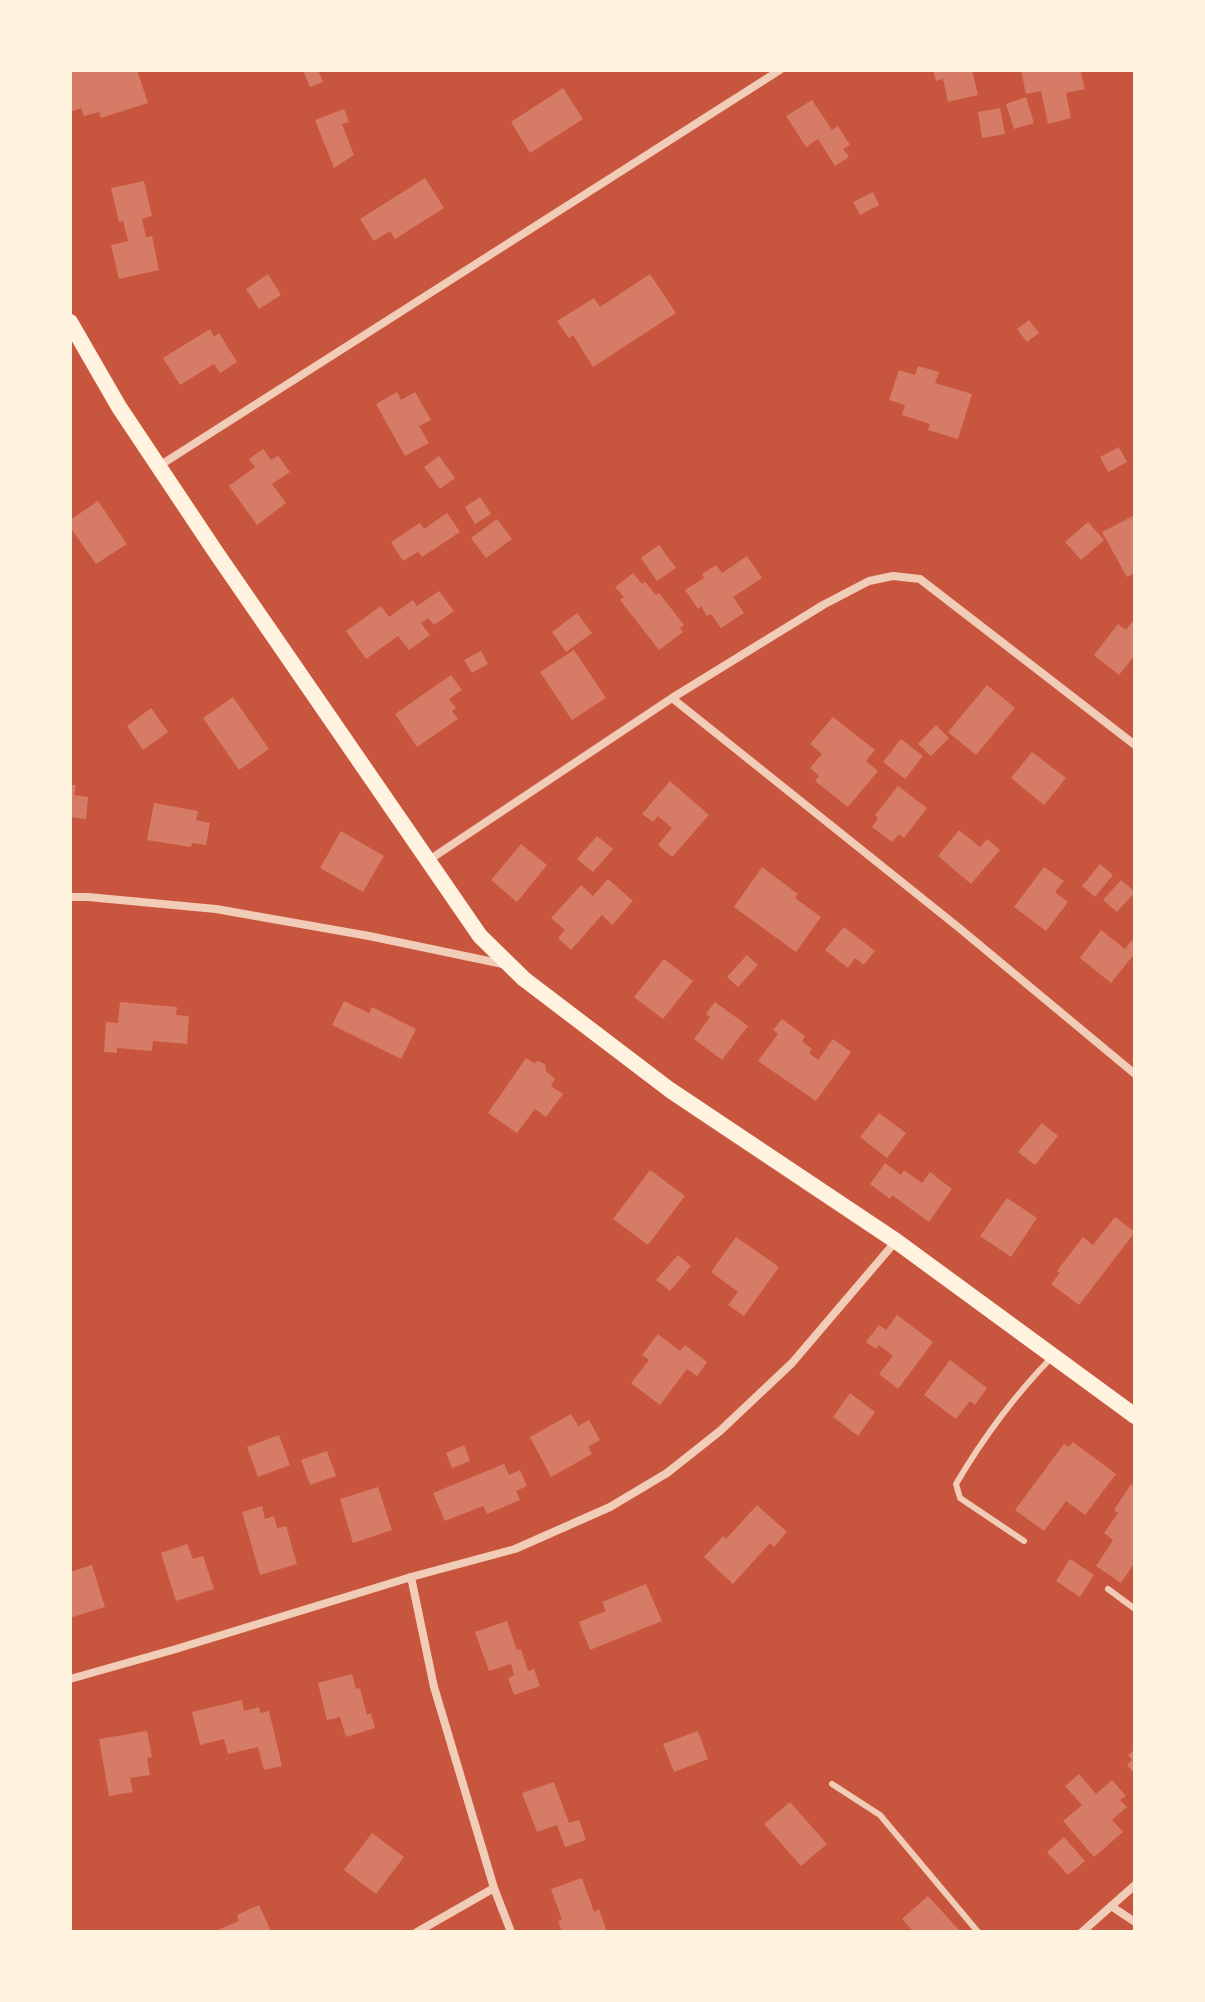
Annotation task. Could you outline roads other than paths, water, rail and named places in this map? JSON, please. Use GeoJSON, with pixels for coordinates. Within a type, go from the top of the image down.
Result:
{"type":"FeatureCollection","features":[{"type":"Feature","properties":{"kind":"main road"},"geometry":{"type":"LineString","coordinates":[[70,322],[119,407],[223,563],[480,936],[507,965],[670,1090],[896,1241],[1135,1416]]}},
{"type":"Feature","properties":{"kind":"street"},"geometry":{"type":"LineString","coordinates":[[763,80],[764,70]]}},
{"type":"Feature","properties":{"kind":"street"},"geometry":{"type":"LineString","coordinates":[[159,466],[780,70]]}},
{"type":"Feature","properties":{"kind":"street"},"geometry":{"type":"LineString","coordinates":[[429,860],[672,698],[823,605],[869,581],[893,576],[920,579],[1135,745]]}},
{"type":"Feature","properties":{"kind":"street"},"geometry":{"type":"LineString","coordinates":[[672,698],[958,927],[1135,1074]]}},
{"type":"Feature","properties":{"kind":"street"},"geometry":{"type":"LineString","coordinates":[[70,897],[216,909],[507,965]]}},
{"type":"Feature","properties":{"kind":"street"},"geometry":{"type":"LineString","coordinates":[[70,1679],[515,1549],[610,1507],[667,1473],[720,1431],[792,1363],[896,1241]]}},
{"type":"Feature","properties":{"kind":"street"},"geometry":{"type":"LineString","coordinates":[[411,1577],[434,1687],[494,1888],[511,1932]]}},
{"type":"Feature","properties":{"kind":"street"},"geometry":{"type":"LineString","coordinates":[[1082,1932],[1135,1885]]}},
{"type":"Feature","properties":{"kind":"street"},"geometry":{"type":"LineString","coordinates":[[417,1932],[494,1888]]}},
{"type":"Feature","properties":{"kind":"street"},"geometry":{"type":"LineString","coordinates":[[1111,1906],[1135,1922]]}},
{"type":"Feature","properties":{"kind":"lane"},"geometry":{"type":"LineString","coordinates":[[1024,1541],[960,1498],[956,1484],[1022,1388],[1052,1357]]}},
{"type":"Feature","properties":{"kind":"lane"},"geometry":{"type":"LineString","coordinates":[[1108,1589],[1135,1609]]}},
{"type":"Feature","properties":{"kind":"lane"},"geometry":{"type":"LineString","coordinates":[[832,1784],[880,1815],[978,1932]]}}]}
